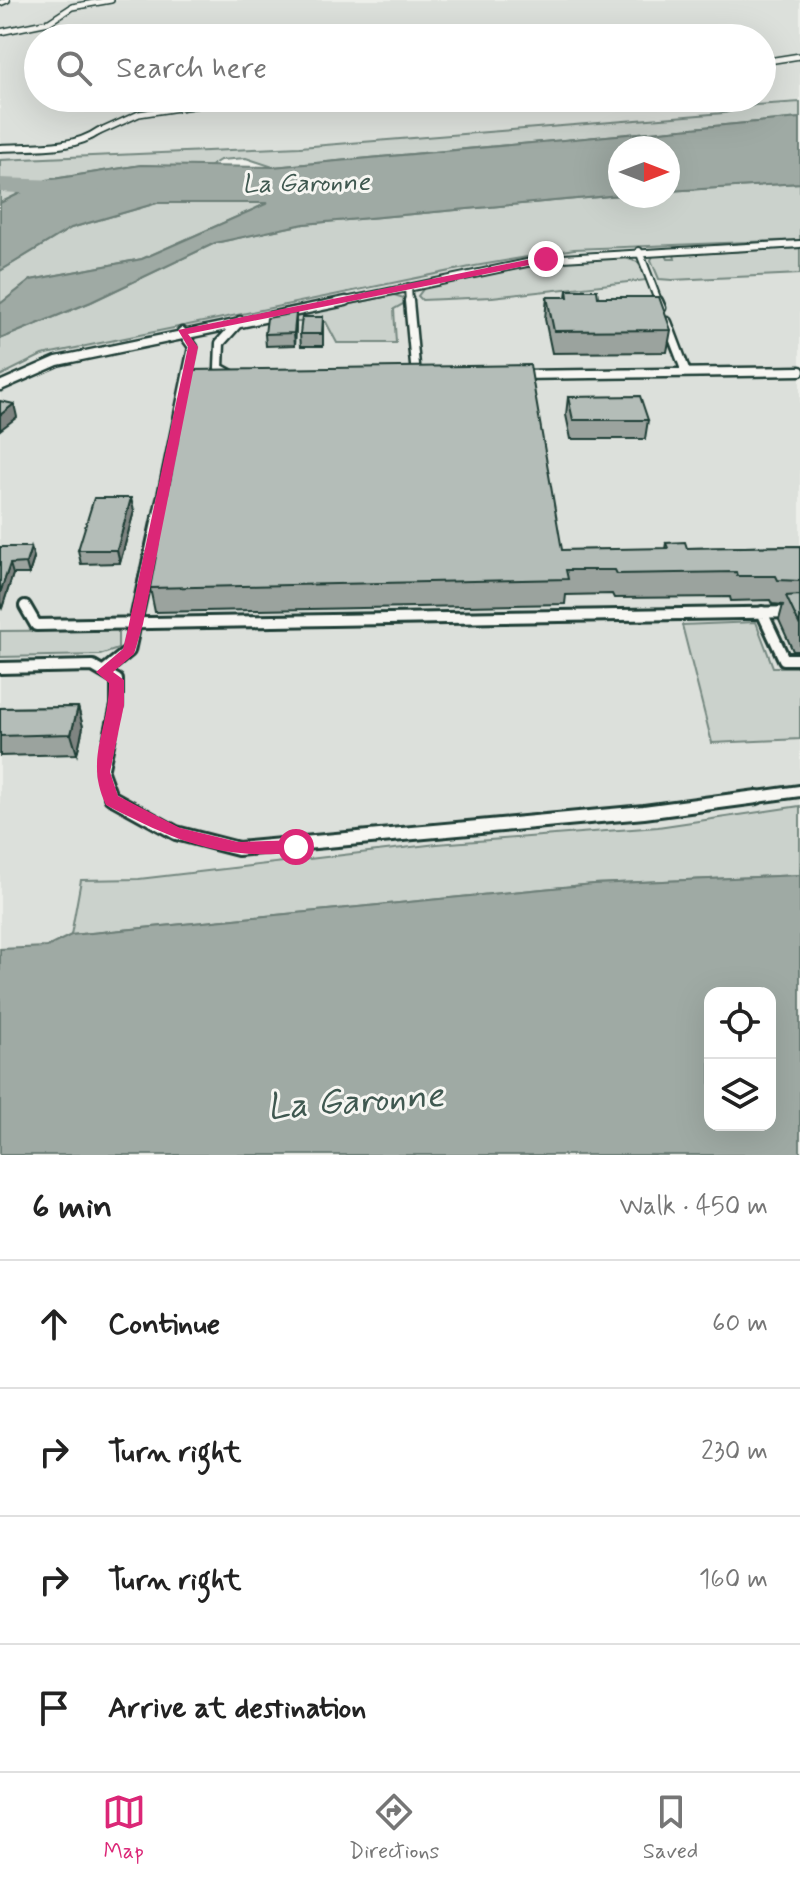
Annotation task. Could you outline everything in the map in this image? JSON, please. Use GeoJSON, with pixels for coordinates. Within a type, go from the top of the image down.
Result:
{"type":"FeatureCollection","features":[{"type":"Feature","properties":{"kind":"lane"},"geometry":{"type":"LineString","coordinates":[[0,3],[7,0]]}},
{"type":"Feature","properties":{"kind":"lane"},"geometry":{"type":"LineString","coordinates":[[39,24],[49,22],[72,7],[111,0]]}},
{"type":"Feature","properties":{"kind":"lane"},"geometry":{"type":"LineString","coordinates":[[0,32],[24,27]]}},
{"type":"Feature","properties":{"kind":"lane"},"geometry":{"type":"LineString","coordinates":[[776,60],[800,56]]}},
{"type":"Feature","properties":{"kind":"lane"},"geometry":{"type":"LineString","coordinates":[[0,148],[64,144],[90,138],[108,125],[152,112]]}},
{"type":"Feature","properties":{"kind":"lane"},"geometry":{"type":"LineString","coordinates":[[0,386],[57,361],[182,332],[546,259],[639,251],[800,244]]}},
{"type":"Feature","properties":{"kind":"lane"},"geometry":{"type":"LineString","coordinates":[[639,251],[686,372]]}},
{"type":"Feature","properties":{"kind":"lane"},"geometry":{"type":"LineString","coordinates":[[408,287],[416,376]]}},
{"type":"Feature","properties":{"kind":"lane"},"geometry":{"type":"LineString","coordinates":[[212,379],[239,379],[219,368],[220,343],[240,321]]}},
{"type":"Feature","properties":{"kind":"lane"},"geometry":{"type":"LineString","coordinates":[[103,672],[129,651],[136,624],[193,347],[182,332]]}},
{"type":"Feature","properties":{"kind":"lane"},"geometry":{"type":"LineString","coordinates":[[511,375],[800,371]]}},
{"type":"Feature","properties":{"kind":"lane"},"geometry":{"type":"LineString","coordinates":[[401,377],[432,376]]}},
{"type":"Feature","properties":{"kind":"lane"},"geometry":{"type":"LineString","coordinates":[[186,380],[199,380]]}},
{"type":"Feature","properties":{"kind":"lane"},"geometry":{"type":"LineString","coordinates":[[25,606],[36,625],[800,612]]}},
{"type":"Feature","properties":{"kind":"lane"},"geometry":{"type":"LineString","coordinates":[[762,612],[784,659],[800,659]]}},
{"type":"Feature","properties":{"kind":"lane"},"geometry":{"type":"LineString","coordinates":[[0,668],[93,666],[117,680],[117,705],[102,772],[112,800],[176,833],[238,849],[296,847],[644,812],[800,791]]}},
{"type":"Feature","properties":{"kind":"shaded area"},"geometry":{"type":"Polygon","coordinates":[[[0,0],[800,0],[800,102],[776,104],[776,24],[24,24],[24,112],[728,112],[300,147],[0,160],[0,0]]]}},
{"type":"Feature","properties":{"kind":"shaded area"},"geometry":{"type":"Polygon","coordinates":[[[800,102],[800,118],[273,167],[246,158],[220,160],[207,168],[141,165],[47,180],[0,203],[0,160],[300,147],[728,112],[776,112],[776,104],[800,102]]]}},
{"type":"Feature","properties":{"kind":"shaded area"},"geometry":{"type":"Polygon","coordinates":[[[800,183],[800,240],[574,249],[475,266],[42,355],[0,376],[0,339],[91,302],[215,243],[304,224],[608,196],[608,208],[680,208],[680,190],[800,183]]]}},
{"type":"Feature","properties":{"kind":"shaded area"},"geometry":{"type":"Polygon","coordinates":[[[270,202],[142,259],[31,280],[0,304],[0,271],[71,228],[157,203],[270,202]]]}},
{"type":"Feature","properties":{"kind":"shaded area"},"geometry":{"type":"Polygon","coordinates":[[[800,240],[800,806],[658,827],[437,844],[139,879],[81,880],[71,935],[47,947],[0,949],[0,376],[41,355],[475,266],[574,249],[800,240]]]}},
{"type":"Feature","properties":{"kind":"shaded area"},"geometry":{"type":"Polygon","coordinates":[[[800,248],[800,274],[659,279],[651,260],[653,256],[666,255],[668,259],[675,259],[674,255],[800,248]]]}},
{"type":"Feature","properties":{"kind":"shaded area"},"geometry":{"type":"Polygon","coordinates":[[[619,256],[641,263],[647,280],[492,297],[422,300],[418,296],[424,288],[549,262],[619,256]]]}},
{"type":"Feature","properties":{"kind":"shaded area"},"geometry":{"type":"Polygon","coordinates":[[[394,295],[404,298],[405,303],[394,309],[396,343],[337,343],[326,322],[282,322],[289,317],[394,295]]]}},
{"type":"Feature","properties":{"kind":"shaded area"},"geometry":{"type":"Polygon","coordinates":[[[756,622],[773,667],[800,667],[800,739],[712,743],[682,625],[756,622]]]}},
{"type":"Feature","properties":{"kind":"shaded area"},"geometry":{"type":"Polygon","coordinates":[[[118,630],[118,649],[100,655],[0,657],[0,631],[118,630]]]}},
{"type":"Feature","properties":{"kind":"shaded area"},"geometry":{"type":"Polygon","coordinates":[[[800,806],[800,875],[594,884],[71,935],[81,880],[139,879],[437,844],[658,827],[800,806]]]}},
{"type":"Feature","properties":{"kind":"water","name":"La Garonne"},"geometry":{"type":"Polygon","coordinates":[[[800,118],[800,183],[680,190],[680,136],[608,136],[608,196],[304,224],[215,243],[91,302],[0,339],[0,304],[31,280],[142,259],[268,203],[157,203],[71,228],[0,271],[0,203],[47,180],[141,165],[273,167],[800,118]]]}},
{"type":"Feature","properties":{"kind":"water","name":"La Garonne"},"geometry":{"type":"Polygon","coordinates":[[[800,875],[800,1155],[0,1155],[0,949],[47,947],[71,935],[594,884],[800,875]]]}},
{"type":"Feature","properties":{"kind":"building"},"geometry":{"type":"Polygon","coordinates":[[[567,290],[597,290],[598,297],[659,297],[671,330],[554,331],[547,297],[568,297],[567,290]]]}},
{"type":"Feature","properties":{"kind":"building"},"geometry":{"type":"Polygon","coordinates":[[[296,313],[294,333],[265,334],[267,318],[296,313]]]}},
{"type":"Feature","properties":{"kind":"building"},"geometry":{"type":"Polygon","coordinates":[[[302,317],[323,317],[322,334],[300,334],[302,317]]]}},
{"type":"Feature","properties":{"kind":"building"},"geometry":{"type":"Polygon","coordinates":[[[530,365],[562,550],[668,548],[666,543],[685,542],[687,548],[800,546],[800,581],[778,580],[776,576],[737,576],[736,572],[617,574],[615,570],[566,570],[568,579],[150,588],[191,370],[530,365]]]}},
{"type":"Feature","properties":{"kind":"building"},"geometry":{"type":"Polygon","coordinates":[[[640,396],[648,420],[573,420],[568,397],[640,396]]]}},
{"type":"Feature","properties":{"kind":"building"},"geometry":{"type":"Polygon","coordinates":[[[0,401],[14,404],[0,415],[0,401]]]}},
{"type":"Feature","properties":{"kind":"building"},"geometry":{"type":"Polygon","coordinates":[[[94,498],[131,498],[117,550],[78,550],[94,498]]]}},
{"type":"Feature","properties":{"kind":"building"},"geometry":{"type":"Polygon","coordinates":[[[0,547],[31,547],[26,563],[10,564],[0,593],[0,547]]]}},
{"type":"Feature","properties":{"kind":"building"},"geometry":{"type":"Polygon","coordinates":[[[800,595],[800,626],[786,596],[800,595]]]}},
{"type":"Feature","properties":{"kind":"building"},"geometry":{"type":"Polygon","coordinates":[[[78,707],[71,734],[0,736],[0,708],[78,707]]]}},
{"type":"Feature","properties":{"kind":"waterway"},"geometry":{"type":"LineString","coordinates":[[0,185],[88,189]]}},
{"type":"Feature","properties":{"kind":"route"},"geometry":{"type":"LineString","coordinates":[[296,847],[238,849],[176,833],[112,800],[102,772],[117,705],[117,680],[103,672],[129,651],[136,624],[193,347],[182,332],[546,259]]}}]}
